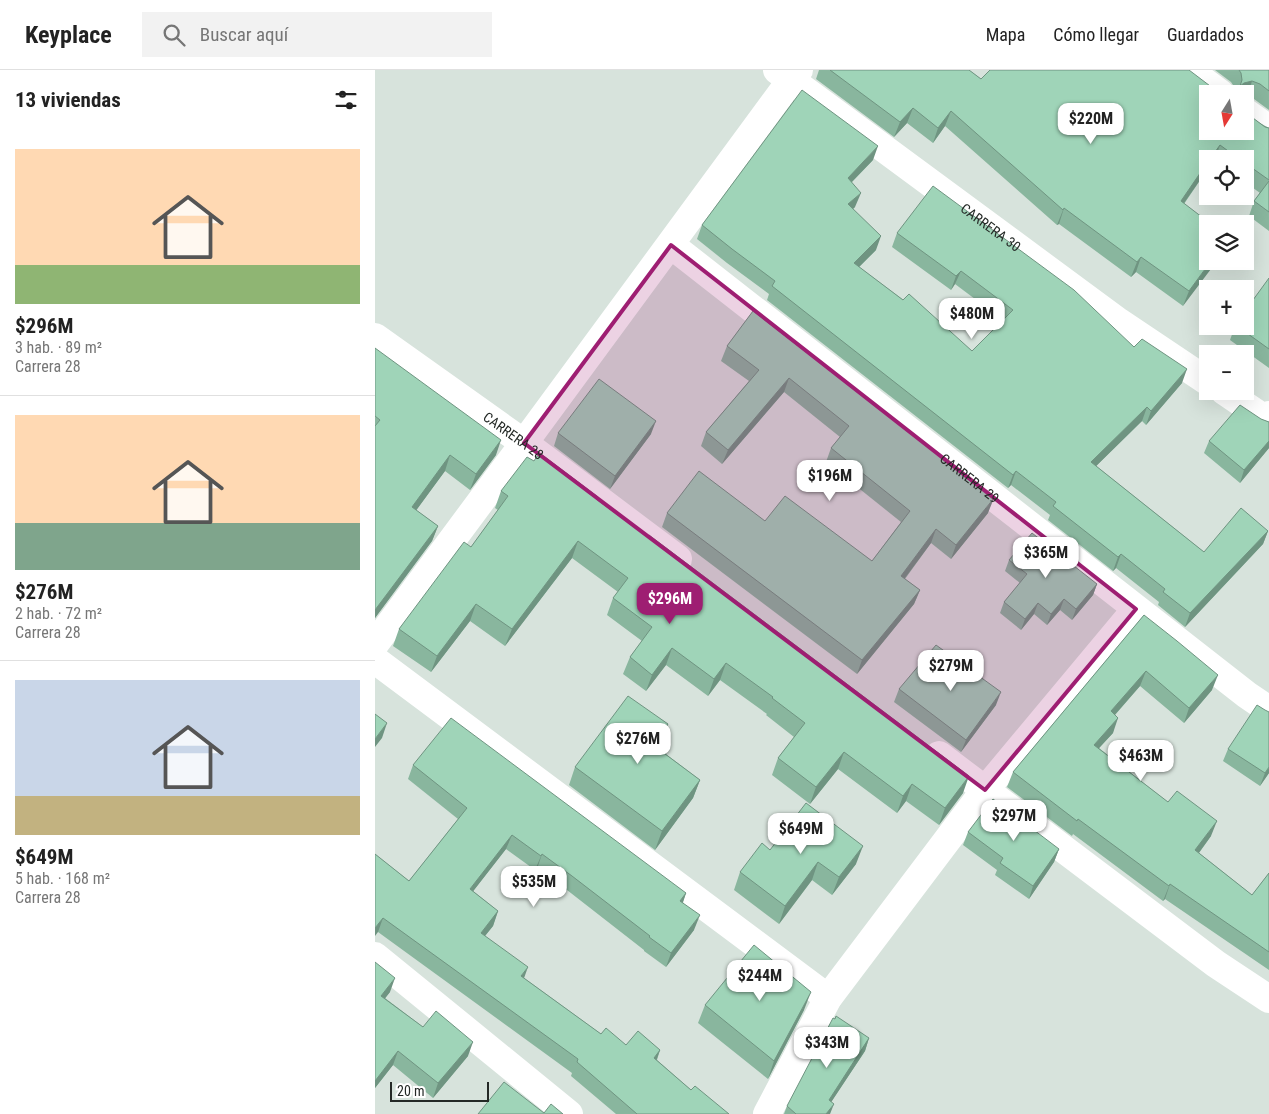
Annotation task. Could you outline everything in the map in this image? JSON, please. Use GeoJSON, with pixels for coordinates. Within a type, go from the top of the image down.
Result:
{"type":"FeatureCollection","features":[{"type":"Feature","properties":{"kind":"street"},"geometry":{"type":"LineString","coordinates":[[1189,70],[1209,85]]}},
{"type":"Feature","properties":{"kind":"street"},"geometry":{"type":"LineString","coordinates":[[375,644],[671,245],[789,73]]}},
{"type":"Feature","properties":{"kind":"street","name":"CARRERA 30"},"geometry":{"type":"LineString","coordinates":[[789,73],[1119,322],[1199,375]]}},
{"type":"Feature","properties":{"kind":"street"},"geometry":{"type":"LineString","coordinates":[[1254,119],[1269,130]]}},
{"type":"Feature","properties":{"kind":"street","name":"CARRERA 29"},"geometry":{"type":"LineString","coordinates":[[671,245],[1136,609],[1269,710]]}},
{"type":"Feature","properties":{"kind":"street","name":"CARRERA 28"},"geometry":{"type":"LineString","coordinates":[[375,337],[524,443],[699,575]]}},
{"type":"Feature","properties":{"kind":"street"},"geometry":{"type":"LineString","coordinates":[[1239,400],[1267,417]]}},
{"type":"Feature","properties":{"kind":"street"},"geometry":{"type":"LineString","coordinates":[[767,1114],[828,998],[985,790],[1136,609]]}},
{"type":"Feature","properties":{"kind":"street"},"geometry":{"type":"LineString","coordinates":[[375,660],[828,998]]}},
{"type":"Feature","properties":{"kind":"street"},"geometry":{"type":"LineString","coordinates":[[921,742],[1216,964],[1269,999]]}},
{"type":"Feature","properties":{"kind":"street"},"geometry":{"type":"LineString","coordinates":[[375,956],[569,1114]]}},
{"type":"Feature","properties":{"kind":"highlighted area"},"geometry":{"type":"Polygon","coordinates":[[[671,245],[1136,609],[985,790],[524,443],[671,245]]]}},
{"type":"Feature","properties":{"kind":"building"},"geometry":{"type":"Polygon","coordinates":[[[830,70],[969,70],[981,79],[990,70],[1189,70],[1209,85],[1199,85],[1199,140],[1254,140],[1254,119],[1269,128],[1269,180],[1254,169],[1254,150],[1227,150],[1220,145],[1216,150],[1199,150],[1199,175],[1181,201],[1199,215],[1199,270],[1204,270],[1189,291],[1141,257],[1137,262],[1064,208],[1063,210],[951,111],[938,128],[913,108],[900,122],[830,70]]]}},
{"type":"Feature","properties":{"kind":"building"},"geometry":{"type":"Polygon","coordinates":[[[1239,70],[1269,70],[1269,91],[1252,81],[1240,85],[1241,73],[1239,70]]]}},
{"type":"Feature","properties":{"kind":"building"},"geometry":{"type":"Polygon","coordinates":[[[802,90],[878,146],[848,178],[861,193],[848,204],[881,236],[854,263],[903,300],[909,294],[972,351],[1013,310],[961,271],[956,276],[897,233],[933,186],[1074,290],[1134,347],[1142,339],[1187,369],[1151,411],[1147,407],[1091,462],[1204,552],[1241,508],[1268,531],[1190,613],[1163,592],[1165,589],[1121,554],[1118,557],[1053,506],[1056,502],[1016,471],[1013,475],[772,286],[775,281],[702,225],[802,90]]]}},
{"type":"Feature","properties":{"kind":"building"},"geometry":{"type":"Polygon","coordinates":[[[1269,181],[1269,212],[1254,201],[1269,181]]]}},
{"type":"Feature","properties":{"kind":"building"},"geometry":{"type":"Polygon","coordinates":[[[1269,278],[1269,349],[1250,335],[1254,335],[1254,299],[1269,278]]]}},
{"type":"Feature","properties":{"kind":"building"},"geometry":{"type":"Polygon","coordinates":[[[753,311],[994,498],[956,545],[936,529],[901,576],[920,590],[862,660],[667,513],[699,471],[765,521],[785,496],[872,561],[910,511],[831,448],[849,426],[789,378],[728,450],[706,432],[759,370],[727,346],[753,311]]]}},
{"type":"Feature","properties":{"kind":"building"},"geometry":{"type":"Polygon","coordinates":[[[375,348],[501,440],[476,474],[450,455],[412,507],[438,526],[375,610],[375,426],[380,420],[375,416],[375,348]]]}},
{"type":"Feature","properties":{"kind":"building"},"geometry":{"type":"Polygon","coordinates":[[[599,379],[656,421],[615,476],[558,433],[599,379]]]}},
{"type":"Feature","properties":{"kind":"building"},"geometry":{"type":"Polygon","coordinates":[[[1240,405],[1269,422],[1269,441],[1244,470],[1209,441],[1240,405]]]}},
{"type":"Feature","properties":{"kind":"building"},"geometry":{"type":"Polygon","coordinates":[[[541,454],[598,497],[596,499],[648,537],[649,535],[969,776],[945,808],[912,784],[903,796],[844,752],[816,787],[778,758],[805,723],[726,663],[714,679],[672,648],[652,675],[630,657],[652,627],[613,598],[628,578],[578,541],[512,629],[476,604],[437,656],[399,629],[464,542],[471,547],[508,496],[501,491],[527,457],[534,461],[541,454]]]}},
{"type":"Feature","properties":{"kind":"building"},"geometry":{"type":"Polygon","coordinates":[[[1032,533],[1097,584],[1076,609],[1064,599],[1051,614],[1038,603],[1025,619],[1004,602],[1027,574],[1009,560],[1032,533]]]}},
{"type":"Feature","properties":{"kind":"building"},"geometry":{"type":"Polygon","coordinates":[[[1144,615],[1218,675],[1189,708],[1146,671],[1111,711],[1118,718],[1094,745],[1168,802],[1177,791],[1217,821],[1195,850],[1252,895],[1269,873],[1269,952],[1170,884],[1169,886],[1078,819],[1077,821],[1013,772],[1144,615]]]}},
{"type":"Feature","properties":{"kind":"building"},"geometry":{"type":"Polygon","coordinates":[[[936,645],[1001,692],[966,740],[899,689],[936,645]]]}},
{"type":"Feature","properties":{"kind":"building"},"geometry":{"type":"Polygon","coordinates":[[[628,696],[668,724],[653,745],[700,780],[662,831],[575,767],[628,696]]]}},
{"type":"Feature","properties":{"kind":"building"},"geometry":{"type":"Polygon","coordinates":[[[1257,705],[1269,712],[1269,767],[1265,773],[1228,749],[1257,705]]]}},
{"type":"Feature","properties":{"kind":"building"},"geometry":{"type":"Polygon","coordinates":[[[375,714],[387,723],[375,739],[375,714]]]}},
{"type":"Feature","properties":{"kind":"building"},"geometry":{"type":"Polygon","coordinates":[[[451,718],[686,893],[680,901],[700,915],[671,953],[572,876],[512,835],[470,889],[498,911],[481,933],[528,967],[521,976],[601,1034],[606,1028],[626,1045],[638,1031],[660,1050],[654,1058],[691,1090],[695,1086],[729,1114],[637,1114],[577,1062],[578,1059],[383,918],[375,928],[375,854],[409,881],[467,808],[413,765],[451,718]]]}},
{"type":"Feature","properties":{"kind":"building"},"geometry":{"type":"Polygon","coordinates":[[[993,799],[1059,849],[1033,886],[1000,863],[1003,858],[968,832],[993,799]]]}},
{"type":"Feature","properties":{"kind":"building"},"geometry":{"type":"Polygon","coordinates":[[[806,803],[863,846],[839,877],[818,862],[785,906],[740,872],[762,843],[770,850],[806,803]]]}},
{"type":"Feature","properties":{"kind":"building"},"geometry":{"type":"Polygon","coordinates":[[[754,945],[811,992],[774,1061],[705,1005],[754,945]]]}},
{"type":"Feature","properties":{"kind":"building"},"geometry":{"type":"Polygon","coordinates":[[[375,962],[395,978],[381,996],[423,1027],[436,1011],[473,1042],[438,1083],[398,1051],[375,1081],[375,962]]]}},
{"type":"Feature","properties":{"kind":"building"},"geometry":{"type":"Polygon","coordinates":[[[836,1016],[869,1038],[829,1100],[834,1104],[826,1114],[796,1114],[787,1106],[833,1018],[835,1019],[836,1016]]]}},
{"type":"Feature","properties":{"kind":"building"},"geometry":{"type":"Polygon","coordinates":[[[504,1082],[544,1113],[551,1104],[563,1114],[478,1114],[504,1082]]]}}]}
